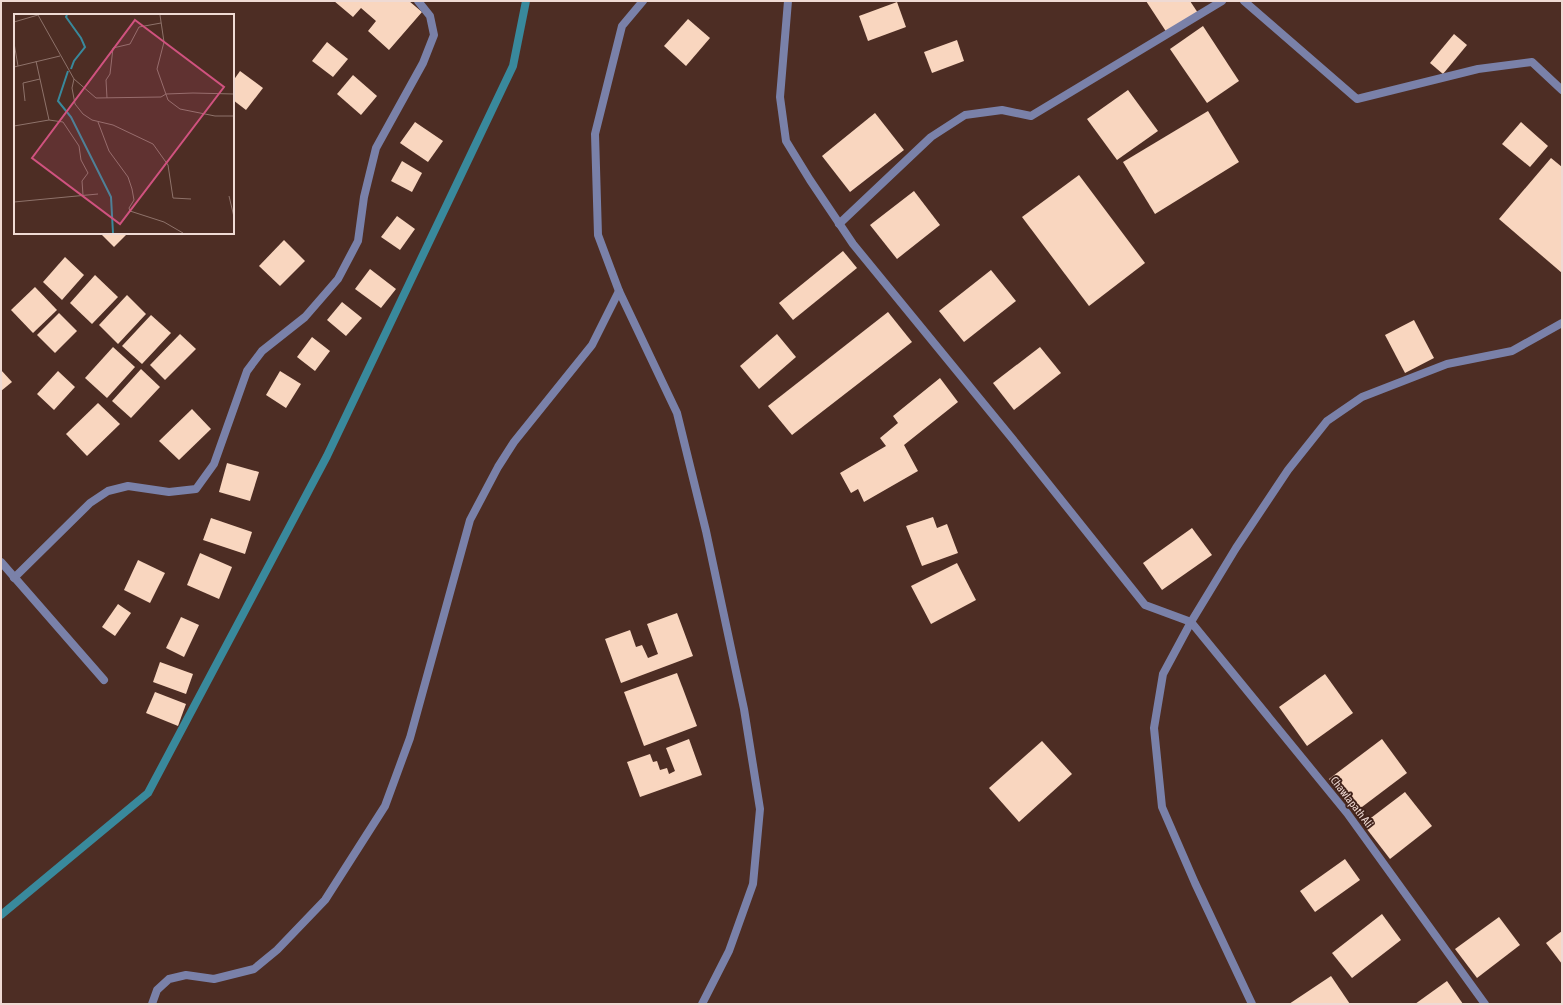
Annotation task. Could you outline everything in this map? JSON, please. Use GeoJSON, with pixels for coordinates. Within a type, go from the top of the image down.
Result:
{"type":"FeatureCollection","features":[{"type":"Feature","properties":{"kind":"street"},"geometry":{"type":"LineString","coordinates":[[14,578],[90,503],[108,491],[128,486],[169,492],[196,489],[214,464],[247,371],[262,351],[305,317],[338,279],[358,241],[364,197],[376,148],[423,63],[434,35],[430,16],[418,1]]}},
{"type":"Feature","properties":{"kind":"street"},"geometry":{"type":"LineString","coordinates":[[643,1],[622,26],[595,134],[598,235],[619,291],[677,413],[706,531],[744,709],[760,809],[753,884],[729,951],[702,1004]]}},
{"type":"Feature","properties":{"kind":"street"},"geometry":{"type":"LineString","coordinates":[[788,1],[780,97],[786,141],[839,224],[853,244],[1015,442],[1145,605],[1191,622]]}},
{"type":"Feature","properties":{"kind":"street"},"geometry":{"type":"LineString","coordinates":[[839,224],[931,136],[965,115],[1002,110],[1031,116],[1222,1]]}},
{"type":"Feature","properties":{"kind":"street"},"geometry":{"type":"LineString","coordinates":[[1244,1],[1357,99],[1478,69],[1532,62],[1562,90]]}},
{"type":"Feature","properties":{"kind":"street"},"geometry":{"type":"LineString","coordinates":[[152,1004],[157,990],[169,979],[186,975],[214,979],[254,969],[277,950],[325,900],[385,806],[410,738],[470,520],[498,467],[514,442],[592,345],[619,291]]}},
{"type":"Feature","properties":{"kind":"street"},"geometry":{"type":"LineString","coordinates":[[1252,1004],[1162,807],[1154,728],[1163,674],[1191,622],[1236,548],[1284,477],[1327,421],[1362,397],[1447,364],[1512,351],[1562,323]]}},
{"type":"Feature","properties":{"kind":"street"},"geometry":{"type":"LineString","coordinates":[[1,562],[104,680]]}},
{"type":"Feature","properties":{"kind":"street","name":"Chawlapath Ali"},"geometry":{"type":"LineString","coordinates":[[1191,622],[1347,813],[1485,1004]]}},
{"type":"Feature","properties":{"kind":"building"},"geometry":{"type":"Polygon","coordinates":[[[334,1],[409,1],[422,12],[389,50],[368,31],[376,21],[361,8],[353,17],[334,1]]]}},
{"type":"Feature","properties":{"kind":"building"},"geometry":{"type":"Polygon","coordinates":[[[1146,1],[1190,1],[1198,13],[1167,33],[1146,1]]]}},
{"type":"Feature","properties":{"kind":"building"},"geometry":{"type":"Polygon","coordinates":[[[897,2],[906,27],[868,41],[859,16],[897,2]]]}},
{"type":"Feature","properties":{"kind":"building"},"geometry":{"type":"Polygon","coordinates":[[[688,19],[710,38],[686,66],[664,46],[688,19]]]}},
{"type":"Feature","properties":{"kind":"building"},"geometry":{"type":"Polygon","coordinates":[[[1203,26],[1239,81],[1207,103],[1170,49],[1203,26]]]}},
{"type":"Feature","properties":{"kind":"building"},"geometry":{"type":"Polygon","coordinates":[[[1454,34],[1467,45],[1443,74],[1430,63],[1454,34]]]}},
{"type":"Feature","properties":{"kind":"building"},"geometry":{"type":"Polygon","coordinates":[[[957,40],[964,61],[932,73],[924,52],[957,40]]]}},
{"type":"Feature","properties":{"kind":"building"},"geometry":{"type":"Polygon","coordinates":[[[327,42],[348,59],[333,77],[312,61],[327,42]]]}},
{"type":"Feature","properties":{"kind":"building"},"geometry":{"type":"Polygon","coordinates":[[[240,71],[263,88],[246,110],[234,101],[234,80],[240,71]]]}},
{"type":"Feature","properties":{"kind":"building"},"geometry":{"type":"Polygon","coordinates":[[[353,75],[377,96],[361,115],[337,94],[353,75]]]}},
{"type":"Feature","properties":{"kind":"building"},"geometry":{"type":"Polygon","coordinates":[[[1128,90],[1158,131],[1117,160],[1087,119],[1128,90]]]}},
{"type":"Feature","properties":{"kind":"building"},"geometry":{"type":"Polygon","coordinates":[[[1208,111],[1239,162],[1155,214],[1123,162],[1208,111]]]}},
{"type":"Feature","properties":{"kind":"building"},"geometry":{"type":"Polygon","coordinates":[[[875,113],[904,150],[850,192],[822,156],[875,113]]]}},
{"type":"Feature","properties":{"kind":"building"},"geometry":{"type":"Polygon","coordinates":[[[415,122],[443,141],[428,162],[400,143],[415,122]]]}},
{"type":"Feature","properties":{"kind":"building"},"geometry":{"type":"Polygon","coordinates":[[[1521,122],[1548,146],[1530,167],[1502,144],[1521,122]]]}},
{"type":"Feature","properties":{"kind":"building"},"geometry":{"type":"Polygon","coordinates":[[[1551,158],[1562,167],[1562,273],[1499,219],[1551,158]]]}},
{"type":"Feature","properties":{"kind":"building"},"geometry":{"type":"Polygon","coordinates":[[[402,161],[422,173],[412,192],[391,181],[402,161]]]}},
{"type":"Feature","properties":{"kind":"building"},"geometry":{"type":"Polygon","coordinates":[[[1079,175],[1145,263],[1089,306],[1022,217],[1079,175]]]}},
{"type":"Feature","properties":{"kind":"building"},"geometry":{"type":"Polygon","coordinates":[[[914,191],[940,225],[897,259],[870,225],[914,191]]]}},
{"type":"Feature","properties":{"kind":"building"},"geometry":{"type":"Polygon","coordinates":[[[397,216],[415,229],[400,250],[381,237],[397,216]]]}},
{"type":"Feature","properties":{"kind":"building"},"geometry":{"type":"Polygon","coordinates":[[[101,234],[127,234],[114,247],[101,234]]]}},
{"type":"Feature","properties":{"kind":"building"},"geometry":{"type":"Polygon","coordinates":[[[284,240],[305,261],[280,286],[259,266],[284,240]]]}},
{"type":"Feature","properties":{"kind":"building"},"geometry":{"type":"Polygon","coordinates":[[[843,251],[857,268],[793,320],[779,303],[843,251]]]}},
{"type":"Feature","properties":{"kind":"building"},"geometry":{"type":"Polygon","coordinates":[[[65,257],[84,275],[62,300],[43,282],[65,257]]]}},
{"type":"Feature","properties":{"kind":"building"},"geometry":{"type":"Polygon","coordinates":[[[370,269],[396,289],[381,308],[355,289],[370,269]]]}},
{"type":"Feature","properties":{"kind":"building"},"geometry":{"type":"Polygon","coordinates":[[[991,270],[1016,301],[964,342],[939,311],[991,270]]]}},
{"type":"Feature","properties":{"kind":"building"},"geometry":{"type":"Polygon","coordinates":[[[95,275],[118,297],[92,324],[70,303],[95,275]]]}},
{"type":"Feature","properties":{"kind":"building"},"geometry":{"type":"Polygon","coordinates":[[[35,287],[57,310],[33,333],[11,310],[35,287]]]}},
{"type":"Feature","properties":{"kind":"building"},"geometry":{"type":"Polygon","coordinates":[[[127,295],[146,314],[118,344],[99,325],[127,295]]]}},
{"type":"Feature","properties":{"kind":"building"},"geometry":{"type":"Polygon","coordinates":[[[342,302],[362,318],[346,336],[327,320],[342,302]]]}},
{"type":"Feature","properties":{"kind":"building"},"geometry":{"type":"Polygon","coordinates":[[[888,312],[912,342],[792,435],[768,406],[888,312]]]}},
{"type":"Feature","properties":{"kind":"building"},"geometry":{"type":"Polygon","coordinates":[[[59,313],[77,331],[55,353],[37,335],[59,313]]]}},
{"type":"Feature","properties":{"kind":"building"},"geometry":{"type":"Polygon","coordinates":[[[151,315],[171,333],[142,364],[122,346],[151,315]]]}},
{"type":"Feature","properties":{"kind":"building"},"geometry":{"type":"Polygon","coordinates":[[[1414,320],[1434,358],[1405,373],[1385,335],[1414,320]]]}},
{"type":"Feature","properties":{"kind":"building"},"geometry":{"type":"Polygon","coordinates":[[[180,334],[196,349],[165,380],[150,365],[180,334]]]}},
{"type":"Feature","properties":{"kind":"building"},"geometry":{"type":"Polygon","coordinates":[[[777,334],[796,357],[759,389],[740,366],[777,334]]]}},
{"type":"Feature","properties":{"kind":"building"},"geometry":{"type":"Polygon","coordinates":[[[312,337],[330,351],[315,371],[297,357],[312,337]]]}},
{"type":"Feature","properties":{"kind":"building"},"geometry":{"type":"Polygon","coordinates":[[[113,347],[135,367],[107,398],[85,378],[113,347]]]}},
{"type":"Feature","properties":{"kind":"building"},"geometry":{"type":"Polygon","coordinates":[[[1040,347],[1061,373],[1014,410],[993,383],[1040,347]]]}},
{"type":"Feature","properties":{"kind":"building"},"geometry":{"type":"Polygon","coordinates":[[[141,369],[160,387],[131,418],[112,401],[141,369]]]}},
{"type":"Feature","properties":{"kind":"building"},"geometry":{"type":"Polygon","coordinates":[[[1,370],[12,382],[1,391],[1,370]]]}},
{"type":"Feature","properties":{"kind":"building"},"geometry":{"type":"Polygon","coordinates":[[[58,371],[75,387],[54,410],[37,394],[58,371]]]}},
{"type":"Feature","properties":{"kind":"building"},"geometry":{"type":"Polygon","coordinates":[[[280,371],[301,384],[286,408],[266,395],[280,371]]]}},
{"type":"Feature","properties":{"kind":"building"},"geometry":{"type":"Polygon","coordinates":[[[940,378],[958,402],[904,445],[918,471],[864,502],[858,489],[851,493],[840,473],[886,446],[880,438],[898,423],[893,416],[940,378]]]}},
{"type":"Feature","properties":{"kind":"building"},"geometry":{"type":"Polygon","coordinates":[[[98,403],[120,424],[87,456],[66,434],[98,403]]]}},
{"type":"Feature","properties":{"kind":"building"},"geometry":{"type":"Polygon","coordinates":[[[192,409],[211,429],[179,460],[159,441],[192,409]]]}},
{"type":"Feature","properties":{"kind":"building"},"geometry":{"type":"Polygon","coordinates":[[[227,463],[259,472],[250,501],[219,492],[227,463]]]}},
{"type":"Feature","properties":{"kind":"building"},"geometry":{"type":"Polygon","coordinates":[[[933,517],[937,528],[947,524],[958,553],[922,566],[906,526],[933,517]]]}},
{"type":"Feature","properties":{"kind":"building"},"geometry":{"type":"Polygon","coordinates":[[[211,518],[252,532],[245,554],[203,540],[211,518]]]}},
{"type":"Feature","properties":{"kind":"building"},"geometry":{"type":"Polygon","coordinates":[[[1192,528],[1212,555],[1162,590],[1143,563],[1192,528]]]}},
{"type":"Feature","properties":{"kind":"building"},"geometry":{"type":"Polygon","coordinates":[[[200,553],[232,567],[219,599],[187,585],[200,553]]]}},
{"type":"Feature","properties":{"kind":"building"},"geometry":{"type":"Polygon","coordinates":[[[138,560],[165,573],[150,603],[124,590],[138,560]]]}},
{"type":"Feature","properties":{"kind":"building"},"geometry":{"type":"Polygon","coordinates":[[[957,563],[976,600],[931,624],[911,586],[957,563]]]}},
{"type":"Feature","properties":{"kind":"building"},"geometry":{"type":"Polygon","coordinates":[[[118,604],[131,613],[115,636],[102,627],[118,604]]]}},
{"type":"Feature","properties":{"kind":"building"},"geometry":{"type":"Polygon","coordinates":[[[677,613],[693,656],[621,683],[605,639],[630,630],[636,647],[642,645],[648,658],[658,654],[647,624],[677,613]]]}},
{"type":"Feature","properties":{"kind":"building"},"geometry":{"type":"Polygon","coordinates":[[[181,617],[199,625],[184,657],[166,648],[181,617]]]}},
{"type":"Feature","properties":{"kind":"building"},"geometry":{"type":"Polygon","coordinates":[[[160,662],[193,674],[186,694],[153,682],[160,662]]]}},
{"type":"Feature","properties":{"kind":"building"},"geometry":{"type":"Polygon","coordinates":[[[677,673],[697,726],[644,746],[624,692],[677,673]]]}},
{"type":"Feature","properties":{"kind":"building"},"geometry":{"type":"Polygon","coordinates":[[[1325,674],[1353,713],[1307,746],[1279,707],[1325,674]]]}},
{"type":"Feature","properties":{"kind":"building"},"geometry":{"type":"Polygon","coordinates":[[[155,692],[186,704],[178,726],[146,713],[155,692]]]}},
{"type":"Feature","properties":{"kind":"building"},"geometry":{"type":"Polygon","coordinates":[[[689,739],[702,775],[640,797],[627,762],[650,754],[653,762],[657,761],[660,770],[667,768],[669,774],[675,771],[666,748],[689,739]]]}},
{"type":"Feature","properties":{"kind":"building"},"geometry":{"type":"Polygon","coordinates":[[[1382,739],[1407,773],[1354,813],[1329,779],[1382,739]]]}},
{"type":"Feature","properties":{"kind":"building"},"geometry":{"type":"Polygon","coordinates":[[[1042,741],[1072,774],[1019,822],[989,788],[1042,741]]]}},
{"type":"Feature","properties":{"kind":"building"},"geometry":{"type":"Polygon","coordinates":[[[1405,792],[1432,826],[1390,859],[1363,824],[1405,792]]]}},
{"type":"Feature","properties":{"kind":"building"},"geometry":{"type":"Polygon","coordinates":[[[1345,859],[1360,880],[1315,912],[1300,891],[1345,859]]]}},
{"type":"Feature","properties":{"kind":"building"},"geometry":{"type":"Polygon","coordinates":[[[1382,914],[1401,940],[1352,978],[1332,953],[1382,914]]]}},
{"type":"Feature","properties":{"kind":"building"},"geometry":{"type":"Polygon","coordinates":[[[1499,917],[1520,945],[1477,978],[1455,949],[1499,917]]]}},
{"type":"Feature","properties":{"kind":"building"},"geometry":{"type":"Polygon","coordinates":[[[1562,931],[1562,964],[1546,943],[1562,931]]]}},
{"type":"Feature","properties":{"kind":"building"},"geometry":{"type":"Polygon","coordinates":[[[1331,976],[1350,1004],[1289,1004],[1331,976]]]}},
{"type":"Feature","properties":{"kind":"building"},"geometry":{"type":"Polygon","coordinates":[[[1447,981],[1463,1004],[1415,1004],[1447,981]]]}},
{"type":"Feature","properties":{"kind":"waterway"},"geometry":{"type":"LineString","coordinates":[[1,915],[148,793],[327,456],[513,66],[526,1]]}}]}
